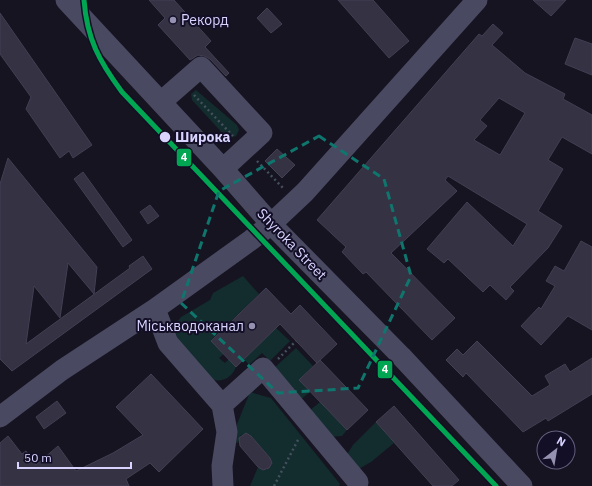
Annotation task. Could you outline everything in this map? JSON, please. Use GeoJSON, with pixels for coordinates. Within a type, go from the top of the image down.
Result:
{"type":"FeatureCollection","features":[{"type":"Feature","properties":{"kind":"street","name":"Shyroka Street"},"geometry":{"type":"LineString","coordinates":[[66,0],[223,169],[271,224],[401,356],[522,486]]}},
{"type":"Feature","properties":{"kind":"street"},"geometry":{"type":"LineString","coordinates":[[0,417],[62,370],[155,310],[271,224],[305,192],[477,0]]}},
{"type":"Feature","properties":{"kind":"street"},"geometry":{"type":"LineString","coordinates":[[161,102],[201,67],[262,133],[223,169]]}},
{"type":"Feature","properties":{"kind":"street"},"geometry":{"type":"LineString","coordinates":[[155,310],[168,343],[222,405],[227,432],[222,466],[223,486]]}},
{"type":"Feature","properties":{"kind":"street"},"geometry":{"type":"LineString","coordinates":[[222,405],[263,368],[358,482]]}},
{"type":"Feature","properties":{"kind":"path"},"geometry":{"type":"LineString","coordinates":[[265,371],[296,341]]}},
{"type":"Feature","properties":{"kind":"path"},"geometry":{"type":"LineString","coordinates":[[274,486],[308,422]]}},
{"type":"Feature","properties":{"kind":"highlighted area"},"geometry":{"type":"Polygon","coordinates":[[[319,136],[384,179],[411,276],[358,388],[278,393],[181,303],[219,191],[319,136]]]}},
{"type":"Feature","properties":{"kind":"green space"},"geometry":{"type":"Polygon","coordinates":[[[196,90],[237,125],[239,130],[236,136],[230,138],[225,136],[192,100],[191,94],[196,90]]]}},
{"type":"Feature","properties":{"kind":"green space"},"geometry":{"type":"Polygon","coordinates":[[[243,276],[259,294],[211,340],[224,354],[219,358],[225,363],[229,359],[236,367],[232,374],[227,378],[213,380],[178,341],[175,330],[177,322],[181,317],[210,300],[213,293],[243,276]]]}},
{"type":"Feature","properties":{"kind":"green space"},"geometry":{"type":"Polygon","coordinates":[[[276,328],[290,341],[270,361],[262,353],[249,365],[244,359],[276,328]]]}},
{"type":"Feature","properties":{"kind":"green space"},"geometry":{"type":"Polygon","coordinates":[[[296,348],[313,366],[299,380],[310,392],[300,400],[274,368],[296,348]]]}},
{"type":"Feature","properties":{"kind":"green space"},"geometry":{"type":"Polygon","coordinates":[[[250,392],[271,398],[340,484],[339,486],[250,486],[258,467],[266,470],[272,463],[270,458],[249,434],[241,435],[238,443],[233,442],[233,434],[250,392]]]}},
{"type":"Feature","properties":{"kind":"green space"},"geometry":{"type":"Polygon","coordinates":[[[320,402],[347,430],[342,436],[330,437],[309,411],[320,402]]]}},
{"type":"Feature","properties":{"kind":"green space"},"geometry":{"type":"Polygon","coordinates":[[[376,422],[394,443],[371,462],[357,470],[346,456],[353,445],[376,422]]]}},
{"type":"Feature","properties":{"kind":"building"},"geometry":{"type":"Polygon","coordinates":[[[149,0],[174,0],[211,41],[205,47],[229,73],[226,76],[210,59],[204,56],[198,55],[190,60],[158,25],[165,18],[149,0]]]}},
{"type":"Feature","properties":{"kind":"building"},"geometry":{"type":"Polygon","coordinates":[[[338,0],[373,0],[409,41],[389,58],[338,0]]]}},
{"type":"Feature","properties":{"kind":"building"},"geometry":{"type":"Polygon","coordinates":[[[533,0],[566,0],[551,16],[533,0]]]}},
{"type":"Feature","properties":{"kind":"building"},"geometry":{"type":"Polygon","coordinates":[[[267,8],[282,24],[271,33],[257,18],[267,8]]]}},
{"type":"Feature","properties":{"kind":"building"},"geometry":{"type":"Polygon","coordinates":[[[0,13],[92,145],[73,158],[69,151],[60,158],[26,109],[31,97],[0,54],[0,13]]]}},
{"type":"Feature","properties":{"kind":"building"},"geometry":{"type":"Polygon","coordinates":[[[493,24],[503,33],[492,45],[525,73],[565,94],[563,99],[592,115],[592,154],[562,137],[548,160],[563,169],[538,211],[562,226],[548,248],[510,287],[514,291],[506,300],[490,285],[483,292],[448,259],[444,263],[427,249],[467,202],[513,246],[527,224],[448,176],[445,180],[457,191],[391,253],[455,318],[432,340],[366,272],[363,274],[342,252],[346,247],[317,220],[479,34],[482,36],[493,24]],[[499,98],[480,120],[487,126],[474,140],[500,155],[525,113],[499,98]]]}},
{"type":"Feature","properties":{"kind":"building"},"geometry":{"type":"Polygon","coordinates":[[[575,38],[592,44],[592,75],[565,64],[575,38]]]}},
{"type":"Feature","properties":{"kind":"building"},"geometry":{"type":"Polygon","coordinates":[[[277,149],[295,165],[282,178],[265,161],[277,149]]]}},
{"type":"Feature","properties":{"kind":"building"},"geometry":{"type":"Polygon","coordinates":[[[8,158],[97,267],[94,294],[68,263],[60,318],[34,286],[26,344],[130,268],[129,266],[143,256],[152,269],[12,371],[0,359],[0,184],[8,158]]]}},
{"type":"Feature","properties":{"kind":"building"},"geometry":{"type":"Polygon","coordinates":[[[83,172],[132,240],[123,247],[74,179],[83,172]]]}},
{"type":"Feature","properties":{"kind":"building"},"geometry":{"type":"Polygon","coordinates":[[[150,205],[159,216],[148,224],[140,212],[150,205]]]}},
{"type":"Feature","properties":{"kind":"building"},"geometry":{"type":"Polygon","coordinates":[[[581,241],[592,247],[592,330],[568,316],[541,345],[521,326],[539,307],[541,309],[555,286],[546,281],[555,266],[564,271],[581,241]]]}},
{"type":"Feature","properties":{"kind":"building","name":"Міськводоканал"},"geometry":{"type":"Polygon","coordinates":[[[266,288],[291,314],[300,305],[337,344],[317,363],[280,324],[236,367],[211,341],[266,288]]]}},
{"type":"Feature","properties":{"kind":"building"},"geometry":{"type":"Polygon","coordinates":[[[477,341],[532,396],[550,385],[545,376],[565,364],[570,372],[592,358],[592,394],[548,421],[546,418],[523,432],[466,373],[463,377],[446,360],[457,349],[463,355],[477,341]]]}},
{"type":"Feature","properties":{"kind":"building"},"geometry":{"type":"Polygon","coordinates":[[[320,360],[368,410],[347,430],[299,380],[320,360]]]}},
{"type":"Feature","properties":{"kind":"building"},"geometry":{"type":"Polygon","coordinates":[[[151,374],[203,429],[159,472],[150,463],[126,479],[129,486],[0,486],[0,443],[8,436],[22,454],[26,451],[36,465],[58,446],[76,471],[113,453],[143,435],[116,407],[151,374]]]}},
{"type":"Feature","properties":{"kind":"building"},"geometry":{"type":"Polygon","coordinates":[[[57,401],[66,413],[44,429],[36,417],[57,401]]]}},
{"type":"Feature","properties":{"kind":"building"},"geometry":{"type":"Polygon","coordinates":[[[394,406],[459,480],[452,486],[433,486],[376,422],[394,406]]]}},
{"type":"Feature","properties":{"kind":"building"},"geometry":{"type":"Polygon","coordinates":[[[246,433],[251,436],[270,458],[272,463],[269,468],[263,470],[258,467],[240,446],[239,438],[246,433]]]}},
{"type":"Feature","properties":{"kind":"transit line","name":"4"},"geometry":{"type":"LineString","coordinates":[[84,0],[91,38],[101,60],[122,92],[496,486]]}},
{"type":"Feature","properties":{"kind":"place","name":"Рекорд"},"geometry":{"type":"Point","coordinates":[173,20]}},
{"type":"Feature","properties":{"kind":"place","name":"Широка"},"geometry":{"type":"Point","coordinates":[165,137]}},
{"type":"Feature","properties":{"kind":"place","name":"Міськводоканал"},"geometry":{"type":"Point","coordinates":[252,326]}}]}
